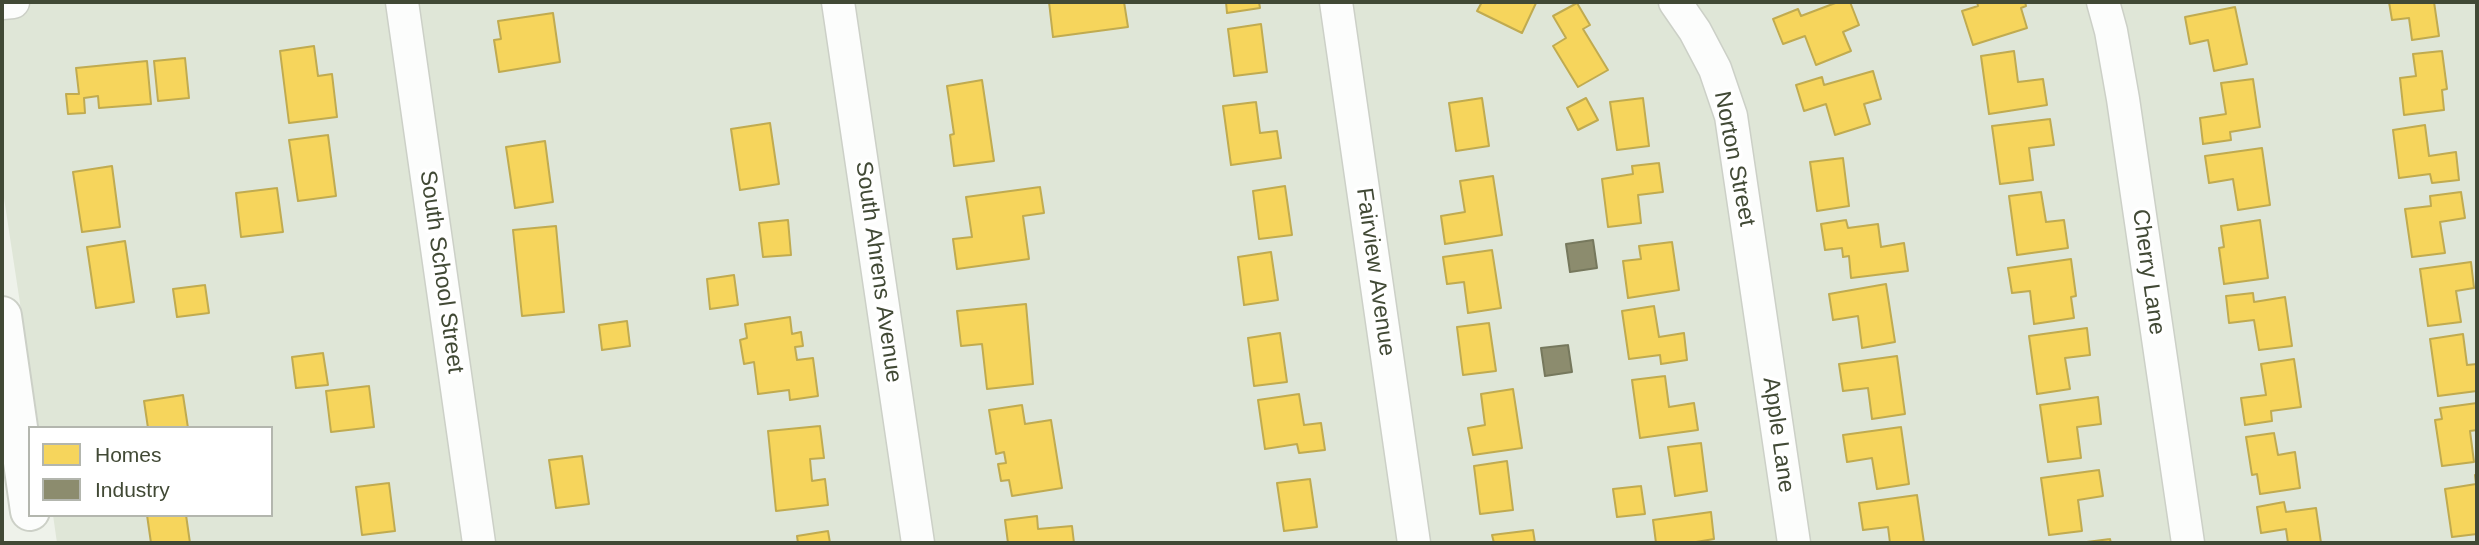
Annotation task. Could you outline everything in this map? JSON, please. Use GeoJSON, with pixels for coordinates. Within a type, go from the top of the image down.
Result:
{"type":"FeatureCollection","features":[{"type":"Feature","properties":{"kind":"street"},"geometry":{"type":"LineString","coordinates":[[2,3],[13,2]]}},
{"type":"Feature","properties":{"kind":"street","name":"South School Street"},"geometry":{"type":"LineString","coordinates":[[402,2],[480,543]]}},
{"type":"Feature","properties":{"kind":"street","name":"South Ahrens Avenue"},"geometry":{"type":"LineString","coordinates":[[838,2],[918,543]]}},
{"type":"Feature","properties":{"kind":"street","name":"Fairview Avenue"},"geometry":{"type":"LineString","coordinates":[[1336,2],[1414,543]]}},
{"type":"Feature","properties":{"kind":"street","name":"Norton Street"},"geometry":{"type":"LineString","coordinates":[[1675,2],[1695,31],[1715,69],[1731,116],[1763,328]]}},
{"type":"Feature","properties":{"kind":"street","name":"Cherry Lane"},"geometry":{"type":"LineString","coordinates":[[2103,2],[2123,99],[2188,543]]}},
{"type":"Feature","properties":{"kind":"street"},"geometry":{"type":"LineString","coordinates":[[2,316],[28,499]]}},
{"type":"Feature","properties":{"kind":"street","name":"Apple Lane"},"geometry":{"type":"LineString","coordinates":[[1763,328],[1794,543]]}},
{"type":"Feature","properties":{"kind":"street"},"geometry":{"type":"LineString","coordinates":[[31,517],[34,543]]}},
{"type":"Feature","properties":{"kind":"shaded area"},"geometry":{"type":"Polygon","coordinates":[[[2,2],[2477,2],[2477,543],[57,543],[53,517],[273,517],[273,426],[39,426],[2,185],[2,2]]]}},
{"type":"Feature","properties":{"kind":"building: Homes"},"geometry":{"type":"Polygon","coordinates":[[[1049,2],[1124,2],[1128,27],[1053,37],[1049,2]]]}},
{"type":"Feature","properties":{"kind":"building: Homes"},"geometry":{"type":"Polygon","coordinates":[[[1226,2],[1259,2],[1260,8],[1227,13],[1226,2]]]}},
{"type":"Feature","properties":{"kind":"building: Homes"},"geometry":{"type":"Polygon","coordinates":[[[1482,2],[1536,3],[1522,33],[1477,11],[1482,2]]]}},
{"type":"Feature","properties":{"kind":"building: Homes"},"geometry":{"type":"Polygon","coordinates":[[[1838,2],[1850,2],[1859,25],[1843,32],[1851,51],[1816,65],[1805,36],[1783,44],[1773,19],[1798,9],[1801,16],[1838,2]]]}},
{"type":"Feature","properties":{"kind":"building: Homes"},"geometry":{"type":"Polygon","coordinates":[[[1977,2],[2025,2],[2026,6],[2021,8],[2027,28],[1973,45],[1962,11],[1978,6],[1977,2]]]}},
{"type":"Feature","properties":{"kind":"building: Homes"},"geometry":{"type":"Polygon","coordinates":[[[2389,2],[2434,2],[2439,36],[2412,40],[2409,18],[2392,20],[2389,2]]]}},
{"type":"Feature","properties":{"kind":"building: Homes"},"geometry":{"type":"Polygon","coordinates":[[[1577,3],[1590,25],[1583,29],[1608,70],[1578,87],[1553,46],[1566,38],[1553,16],[1577,3]]]}},
{"type":"Feature","properties":{"kind":"building: Homes"},"geometry":{"type":"Polygon","coordinates":[[[2235,7],[2247,64],[2214,71],[2208,40],[2190,44],[2185,17],[2235,7]]]}},
{"type":"Feature","properties":{"kind":"building: Homes"},"geometry":{"type":"Polygon","coordinates":[[[553,13],[560,62],[499,72],[494,40],[501,39],[498,21],[553,13]]]}},
{"type":"Feature","properties":{"kind":"building: Homes"},"geometry":{"type":"Polygon","coordinates":[[[1261,24],[1267,72],[1234,76],[1228,29],[1261,24]]]}},
{"type":"Feature","properties":{"kind":"building: Homes"},"geometry":{"type":"Polygon","coordinates":[[[314,46],[318,76],[332,74],[337,117],[289,123],[280,51],[314,46]]]}},
{"type":"Feature","properties":{"kind":"building: Homes"},"geometry":{"type":"Polygon","coordinates":[[[2014,51],[2018,82],[2043,79],[2047,105],[1989,114],[1981,56],[2014,51]]]}},
{"type":"Feature","properties":{"kind":"building: Homes"},"geometry":{"type":"Polygon","coordinates":[[[2442,51],[2447,89],[2442,90],[2444,110],[2404,115],[2400,78],[2416,76],[2413,54],[2442,51]]]}},
{"type":"Feature","properties":{"kind":"building: Homes"},"geometry":{"type":"Polygon","coordinates":[[[185,58],[189,98],[158,101],[154,61],[185,58]]]}},
{"type":"Feature","properties":{"kind":"building: Homes"},"geometry":{"type":"Polygon","coordinates":[[[147,61],[151,104],[99,108],[98,96],[84,98],[85,113],[68,114],[66,94],[79,94],[76,68],[147,61]]]}},
{"type":"Feature","properties":{"kind":"building: Homes"},"geometry":{"type":"Polygon","coordinates":[[[1873,71],[1881,99],[1864,104],[1870,124],[1835,135],[1826,104],[1804,111],[1796,85],[1822,77],[1824,85],[1873,71]]]}},
{"type":"Feature","properties":{"kind":"building: Homes"},"geometry":{"type":"Polygon","coordinates":[[[2253,79],[2260,127],[2230,132],[2231,140],[2203,144],[2200,118],[2226,114],[2221,83],[2253,79]]]}},
{"type":"Feature","properties":{"kind":"building: Homes"},"geometry":{"type":"Polygon","coordinates":[[[982,80],[994,161],[954,166],[950,135],[954,134],[947,86],[982,80]]]}},
{"type":"Feature","properties":{"kind":"building: Homes"},"geometry":{"type":"Polygon","coordinates":[[[1482,98],[1489,146],[1456,151],[1449,103],[1482,98]]]}},
{"type":"Feature","properties":{"kind":"building: Homes"},"geometry":{"type":"Polygon","coordinates":[[[1586,98],[1598,120],[1578,130],[1567,108],[1586,98]]]}},
{"type":"Feature","properties":{"kind":"building: Homes"},"geometry":{"type":"Polygon","coordinates":[[[1643,98],[1649,146],[1617,150],[1610,102],[1643,98]]]}},
{"type":"Feature","properties":{"kind":"building: Homes"},"geometry":{"type":"Polygon","coordinates":[[[1256,102],[1260,133],[1277,131],[1281,158],[1231,165],[1223,106],[1256,102]]]}},
{"type":"Feature","properties":{"kind":"building: Homes"},"geometry":{"type":"Polygon","coordinates":[[[2050,119],[2054,145],[2029,148],[2033,180],[2000,184],[1992,126],[2050,119]]]}},
{"type":"Feature","properties":{"kind":"building: Homes"},"geometry":{"type":"Polygon","coordinates":[[[770,123],[779,184],[740,190],[731,129],[770,123]]]}},
{"type":"Feature","properties":{"kind":"building: Homes"},"geometry":{"type":"Polygon","coordinates":[[[2425,125],[2429,156],[2456,152],[2459,180],[2432,183],[2430,174],[2399,178],[2393,130],[2425,125]]]}},
{"type":"Feature","properties":{"kind":"building: Homes"},"geometry":{"type":"Polygon","coordinates":[[[328,135],[336,196],[298,201],[289,140],[328,135]]]}},
{"type":"Feature","properties":{"kind":"building: Homes"},"geometry":{"type":"Polygon","coordinates":[[[545,141],[553,202],[515,208],[506,147],[545,141]]]}},
{"type":"Feature","properties":{"kind":"building: Homes"},"geometry":{"type":"Polygon","coordinates":[[[2262,148],[2270,205],[2238,210],[2233,179],[2209,183],[2205,156],[2262,148]]]}},
{"type":"Feature","properties":{"kind":"building: Homes"},"geometry":{"type":"Polygon","coordinates":[[[1843,158],[1849,206],[1817,211],[1810,162],[1843,158]]]}},
{"type":"Feature","properties":{"kind":"building: Homes"},"geometry":{"type":"Polygon","coordinates":[[[1659,163],[1663,192],[1638,195],[1641,223],[1608,227],[1602,179],[1633,174],[1632,166],[1659,163]]]}},
{"type":"Feature","properties":{"kind":"building: Homes"},"geometry":{"type":"Polygon","coordinates":[[[112,166],[120,227],[82,232],[73,172],[112,166]]]}},
{"type":"Feature","properties":{"kind":"building: Homes"},"geometry":{"type":"Polygon","coordinates":[[[1493,176],[1502,235],[1445,244],[1441,216],[1465,212],[1460,181],[1493,176]]]}},
{"type":"Feature","properties":{"kind":"building: Homes"},"geometry":{"type":"Polygon","coordinates":[[[1285,186],[1292,235],[1259,239],[1253,191],[1285,186]]]}},
{"type":"Feature","properties":{"kind":"building: Homes"},"geometry":{"type":"Polygon","coordinates":[[[1040,187],[1044,213],[1023,216],[1029,259],[957,269],[953,239],[972,237],[966,197],[1040,187]]]}},
{"type":"Feature","properties":{"kind":"building: Homes"},"geometry":{"type":"Polygon","coordinates":[[[277,188],[283,232],[241,237],[236,193],[277,188]]]}},
{"type":"Feature","properties":{"kind":"building: Homes"},"geometry":{"type":"Polygon","coordinates":[[[2041,192],[2046,222],[2064,220],[2068,248],[2017,255],[2009,196],[2041,192]]]}},
{"type":"Feature","properties":{"kind":"building: Homes"},"geometry":{"type":"Polygon","coordinates":[[[2461,192],[2465,218],[2440,222],[2445,253],[2412,257],[2405,209],[2431,206],[2430,196],[2461,192]]]}},
{"type":"Feature","properties":{"kind":"building: Homes"},"geometry":{"type":"Polygon","coordinates":[[[788,220],[791,255],[763,257],[759,223],[788,220]]]}},
{"type":"Feature","properties":{"kind":"building: Homes"},"geometry":{"type":"Polygon","coordinates":[[[1846,220],[1848,228],[1878,224],[1881,247],[1904,243],[1908,271],[1851,278],[1849,256],[1843,257],[1842,248],[1825,250],[1821,224],[1846,220]]]}},
{"type":"Feature","properties":{"kind":"building: Homes"},"geometry":{"type":"Polygon","coordinates":[[[2260,220],[2268,278],[2224,284],[2219,248],[2224,247],[2221,226],[2260,220]]]}},
{"type":"Feature","properties":{"kind":"building: Homes"},"geometry":{"type":"Polygon","coordinates":[[[556,226],[564,312],[522,316],[513,230],[556,226]]]}},
{"type":"Feature","properties":{"kind":"building: Homes"},"geometry":{"type":"Polygon","coordinates":[[[125,241],[134,302],[96,308],[87,247],[125,241]]]}},
{"type":"Feature","properties":{"kind":"building: Homes"},"geometry":{"type":"Polygon","coordinates":[[[1672,242],[1679,290],[1628,298],[1623,261],[1641,259],[1639,246],[1672,242]]]}},
{"type":"Feature","properties":{"kind":"building: Homes"},"geometry":{"type":"Polygon","coordinates":[[[1492,250],[1501,308],[1468,313],[1464,282],[1447,284],[1443,257],[1492,250]]]}},
{"type":"Feature","properties":{"kind":"building: Homes"},"geometry":{"type":"Polygon","coordinates":[[[1271,252],[1278,300],[1244,305],[1238,257],[1271,252]]]}},
{"type":"Feature","properties":{"kind":"building: Homes"},"geometry":{"type":"Polygon","coordinates":[[[2071,259],[2076,296],[2071,297],[2074,318],[2034,324],[2030,291],[2012,293],[2008,268],[2071,259]]]}},
{"type":"Feature","properties":{"kind":"building: Homes"},"geometry":{"type":"Polygon","coordinates":[[[2471,262],[2474,288],[2456,291],[2461,322],[2428,326],[2420,269],[2471,262]]]}},
{"type":"Feature","properties":{"kind":"building: Homes"},"geometry":{"type":"Polygon","coordinates":[[[734,275],[738,305],[710,309],[707,279],[734,275]]]}},
{"type":"Feature","properties":{"kind":"building: Homes"},"geometry":{"type":"Polygon","coordinates":[[[1886,284],[1895,342],[1862,348],[1858,316],[1833,320],[1829,294],[1886,284]]]}},
{"type":"Feature","properties":{"kind":"building: Homes"},"geometry":{"type":"Polygon","coordinates":[[[205,285],[209,313],[177,317],[173,289],[205,285]]]}},
{"type":"Feature","properties":{"kind":"building: Homes"},"geometry":{"type":"Polygon","coordinates":[[[2253,293],[2254,302],[2285,297],[2292,346],[2259,350],[2254,320],[2229,323],[2226,296],[2253,293]]]}},
{"type":"Feature","properties":{"kind":"building: Homes"},"geometry":{"type":"Polygon","coordinates":[[[1026,304],[1033,384],[987,389],[982,344],[961,346],[957,311],[1026,304]]]}},
{"type":"Feature","properties":{"kind":"building: Homes"},"geometry":{"type":"Polygon","coordinates":[[[1654,306],[1659,337],[1684,333],[1687,360],[1661,364],[1660,355],[1629,359],[1622,311],[1654,306]]]}},
{"type":"Feature","properties":{"kind":"building: Homes"},"geometry":{"type":"Polygon","coordinates":[[[790,317],[792,334],[801,332],[803,346],[795,347],[797,360],[813,358],[818,396],[790,400],[789,390],[758,394],[754,362],[744,364],[740,340],[747,338],[745,324],[790,317]]]}},
{"type":"Feature","properties":{"kind":"building: Homes"},"geometry":{"type":"Polygon","coordinates":[[[627,321],[630,346],[602,350],[599,325],[627,321]]]}},
{"type":"Feature","properties":{"kind":"building: Homes"},"geometry":{"type":"Polygon","coordinates":[[[1489,323],[1496,371],[1463,375],[1457,327],[1489,323]]]}},
{"type":"Feature","properties":{"kind":"building: Homes"},"geometry":{"type":"Polygon","coordinates":[[[2087,328],[2090,355],[2065,358],[2070,389],[2037,394],[2029,336],[2087,328]]]}},
{"type":"Feature","properties":{"kind":"building: Homes"},"geometry":{"type":"Polygon","coordinates":[[[1280,333],[1287,382],[1254,386],[1248,338],[1280,333]]]}},
{"type":"Feature","properties":{"kind":"building: Homes"},"geometry":{"type":"Polygon","coordinates":[[[2463,334],[2467,365],[2477,364],[2477,391],[2438,396],[2430,339],[2463,334]]]}},
{"type":"Feature","properties":{"kind":"building: Homes"},"geometry":{"type":"Polygon","coordinates":[[[323,353],[328,385],[296,388],[292,357],[323,353]]]}},
{"type":"Feature","properties":{"kind":"building: Homes"},"geometry":{"type":"Polygon","coordinates":[[[1897,356],[1905,414],[1872,419],[1868,388],[1843,391],[1839,364],[1897,356]]]}},
{"type":"Feature","properties":{"kind":"building: Homes"},"geometry":{"type":"Polygon","coordinates":[[[2294,359],[2301,407],[2271,411],[2272,421],[2245,425],[2241,398],[2266,395],[2261,364],[2294,359]]]}},
{"type":"Feature","properties":{"kind":"building: Homes"},"geometry":{"type":"Polygon","coordinates":[[[1665,376],[1669,407],[1694,403],[1698,430],[1640,438],[1632,380],[1665,376]]]}},
{"type":"Feature","properties":{"kind":"building: Homes"},"geometry":{"type":"Polygon","coordinates":[[[369,386],[374,427],[331,432],[326,391],[369,386]]]}},
{"type":"Feature","properties":{"kind":"building: Homes"},"geometry":{"type":"Polygon","coordinates":[[[1513,389],[1522,448],[1473,455],[1468,428],[1485,425],[1481,394],[1513,389]]]}},
{"type":"Feature","properties":{"kind":"building: Homes"},"geometry":{"type":"Polygon","coordinates":[[[1299,394],[1304,425],[1321,423],[1325,450],[1299,453],[1297,444],[1265,449],[1258,400],[1299,394]]]}},
{"type":"Feature","properties":{"kind":"building: Homes"},"geometry":{"type":"Polygon","coordinates":[[[183,395],[188,426],[148,426],[144,401],[183,395]]]}},
{"type":"Feature","properties":{"kind":"building: Homes"},"geometry":{"type":"Polygon","coordinates":[[[2098,397],[2101,424],[2077,427],[2081,458],[2048,462],[2040,405],[2098,397]]]}},
{"type":"Feature","properties":{"kind":"building: Homes"},"geometry":{"type":"Polygon","coordinates":[[[2477,403],[2477,430],[2470,431],[2474,462],[2442,466],[2435,420],[2442,419],[2440,408],[2477,403]]]}},
{"type":"Feature","properties":{"kind":"building: Homes"},"geometry":{"type":"Polygon","coordinates":[[[1022,405],[1025,424],[1051,420],[1062,488],[1012,496],[1009,480],[1001,481],[998,464],[1006,463],[1004,452],[996,454],[989,410],[1022,405]]]}},
{"type":"Feature","properties":{"kind":"building: Homes"},"geometry":{"type":"Polygon","coordinates":[[[820,426],[824,458],[810,459],[812,481],[825,479],[828,505],[776,511],[768,431],[820,426]]]}},
{"type":"Feature","properties":{"kind":"building: Homes"},"geometry":{"type":"Polygon","coordinates":[[[1901,427],[1909,484],[1877,489],[1872,458],[1847,462],[1843,435],[1901,427]]]}},
{"type":"Feature","properties":{"kind":"building: Homes"},"geometry":{"type":"Polygon","coordinates":[[[2274,433],[2278,455],[2295,452],[2300,488],[2260,494],[2257,474],[2252,475],[2246,437],[2274,433]]]}},
{"type":"Feature","properties":{"kind":"building: Homes"},"geometry":{"type":"Polygon","coordinates":[[[1701,443],[1707,491],[1675,496],[1668,447],[1701,443]]]}},
{"type":"Feature","properties":{"kind":"building: Homes"},"geometry":{"type":"Polygon","coordinates":[[[582,456],[589,504],[556,508],[549,460],[582,456]]]}},
{"type":"Feature","properties":{"kind":"building: Homes"},"geometry":{"type":"Polygon","coordinates":[[[1507,461],[1513,510],[1480,514],[1474,466],[1507,461]]]}},
{"type":"Feature","properties":{"kind":"building: Homes"},"geometry":{"type":"Polygon","coordinates":[[[2099,470],[2103,496],[2078,500],[2082,531],[2049,535],[2041,478],[2099,470]]]}},
{"type":"Feature","properties":{"kind":"building: Homes"},"geometry":{"type":"Polygon","coordinates":[[[2477,475],[2477,534],[2452,537],[2445,489],[2476,484],[2477,475]]]}},
{"type":"Feature","properties":{"kind":"building: Homes"},"geometry":{"type":"Polygon","coordinates":[[[1310,479],[1317,527],[1284,531],[1277,483],[1310,479]]]}},
{"type":"Feature","properties":{"kind":"building: Homes"},"geometry":{"type":"Polygon","coordinates":[[[389,483],[395,531],[362,535],[356,487],[389,483]]]}},
{"type":"Feature","properties":{"kind":"building: Homes"},"geometry":{"type":"Polygon","coordinates":[[[1641,486],[1645,514],[1617,517],[1613,489],[1641,486]]]}},
{"type":"Feature","properties":{"kind":"building: Homes"},"geometry":{"type":"Polygon","coordinates":[[[1917,495],[1924,543],[1890,543],[1888,527],[1863,530],[1859,503],[1917,495]]]}},
{"type":"Feature","properties":{"kind":"building: Homes"},"geometry":{"type":"Polygon","coordinates":[[[2284,502],[2286,512],[2316,508],[2321,543],[2288,543],[2286,529],[2261,533],[2257,507],[2284,502]]]}},
{"type":"Feature","properties":{"kind":"building: Homes"},"geometry":{"type":"Polygon","coordinates":[[[1711,512],[1714,539],[1690,543],[1656,543],[1653,520],[1711,512]]]}},
{"type":"Feature","properties":{"kind":"building: Homes"},"geometry":{"type":"Polygon","coordinates":[[[1037,516],[1038,529],[1072,526],[1074,543],[1008,543],[1005,520],[1037,516]]]}},
{"type":"Feature","properties":{"kind":"building: Homes"},"geometry":{"type":"Polygon","coordinates":[[[147,517],[186,517],[190,543],[151,543],[147,517]]]}},
{"type":"Feature","properties":{"kind":"building: Homes"},"geometry":{"type":"Polygon","coordinates":[[[1533,530],[1535,543],[1494,543],[1492,535],[1533,530]]]}},
{"type":"Feature","properties":{"kind":"building: Homes"},"geometry":{"type":"Polygon","coordinates":[[[828,531],[830,543],[798,543],[797,536],[828,531]]]}},
{"type":"Feature","properties":{"kind":"building: Homes"},"geometry":{"type":"Polygon","coordinates":[[[2110,539],[2111,543],[2079,543],[2110,539]]]}},
{"type":"Feature","properties":{"kind":"building: Industry"},"geometry":{"type":"Polygon","coordinates":[[[1593,240],[1597,268],[1570,272],[1566,244],[1593,240]]]}},
{"type":"Feature","properties":{"kind":"building: Industry"},"geometry":{"type":"Polygon","coordinates":[[[1568,345],[1572,372],[1545,376],[1541,348],[1568,345]]]}}]}
